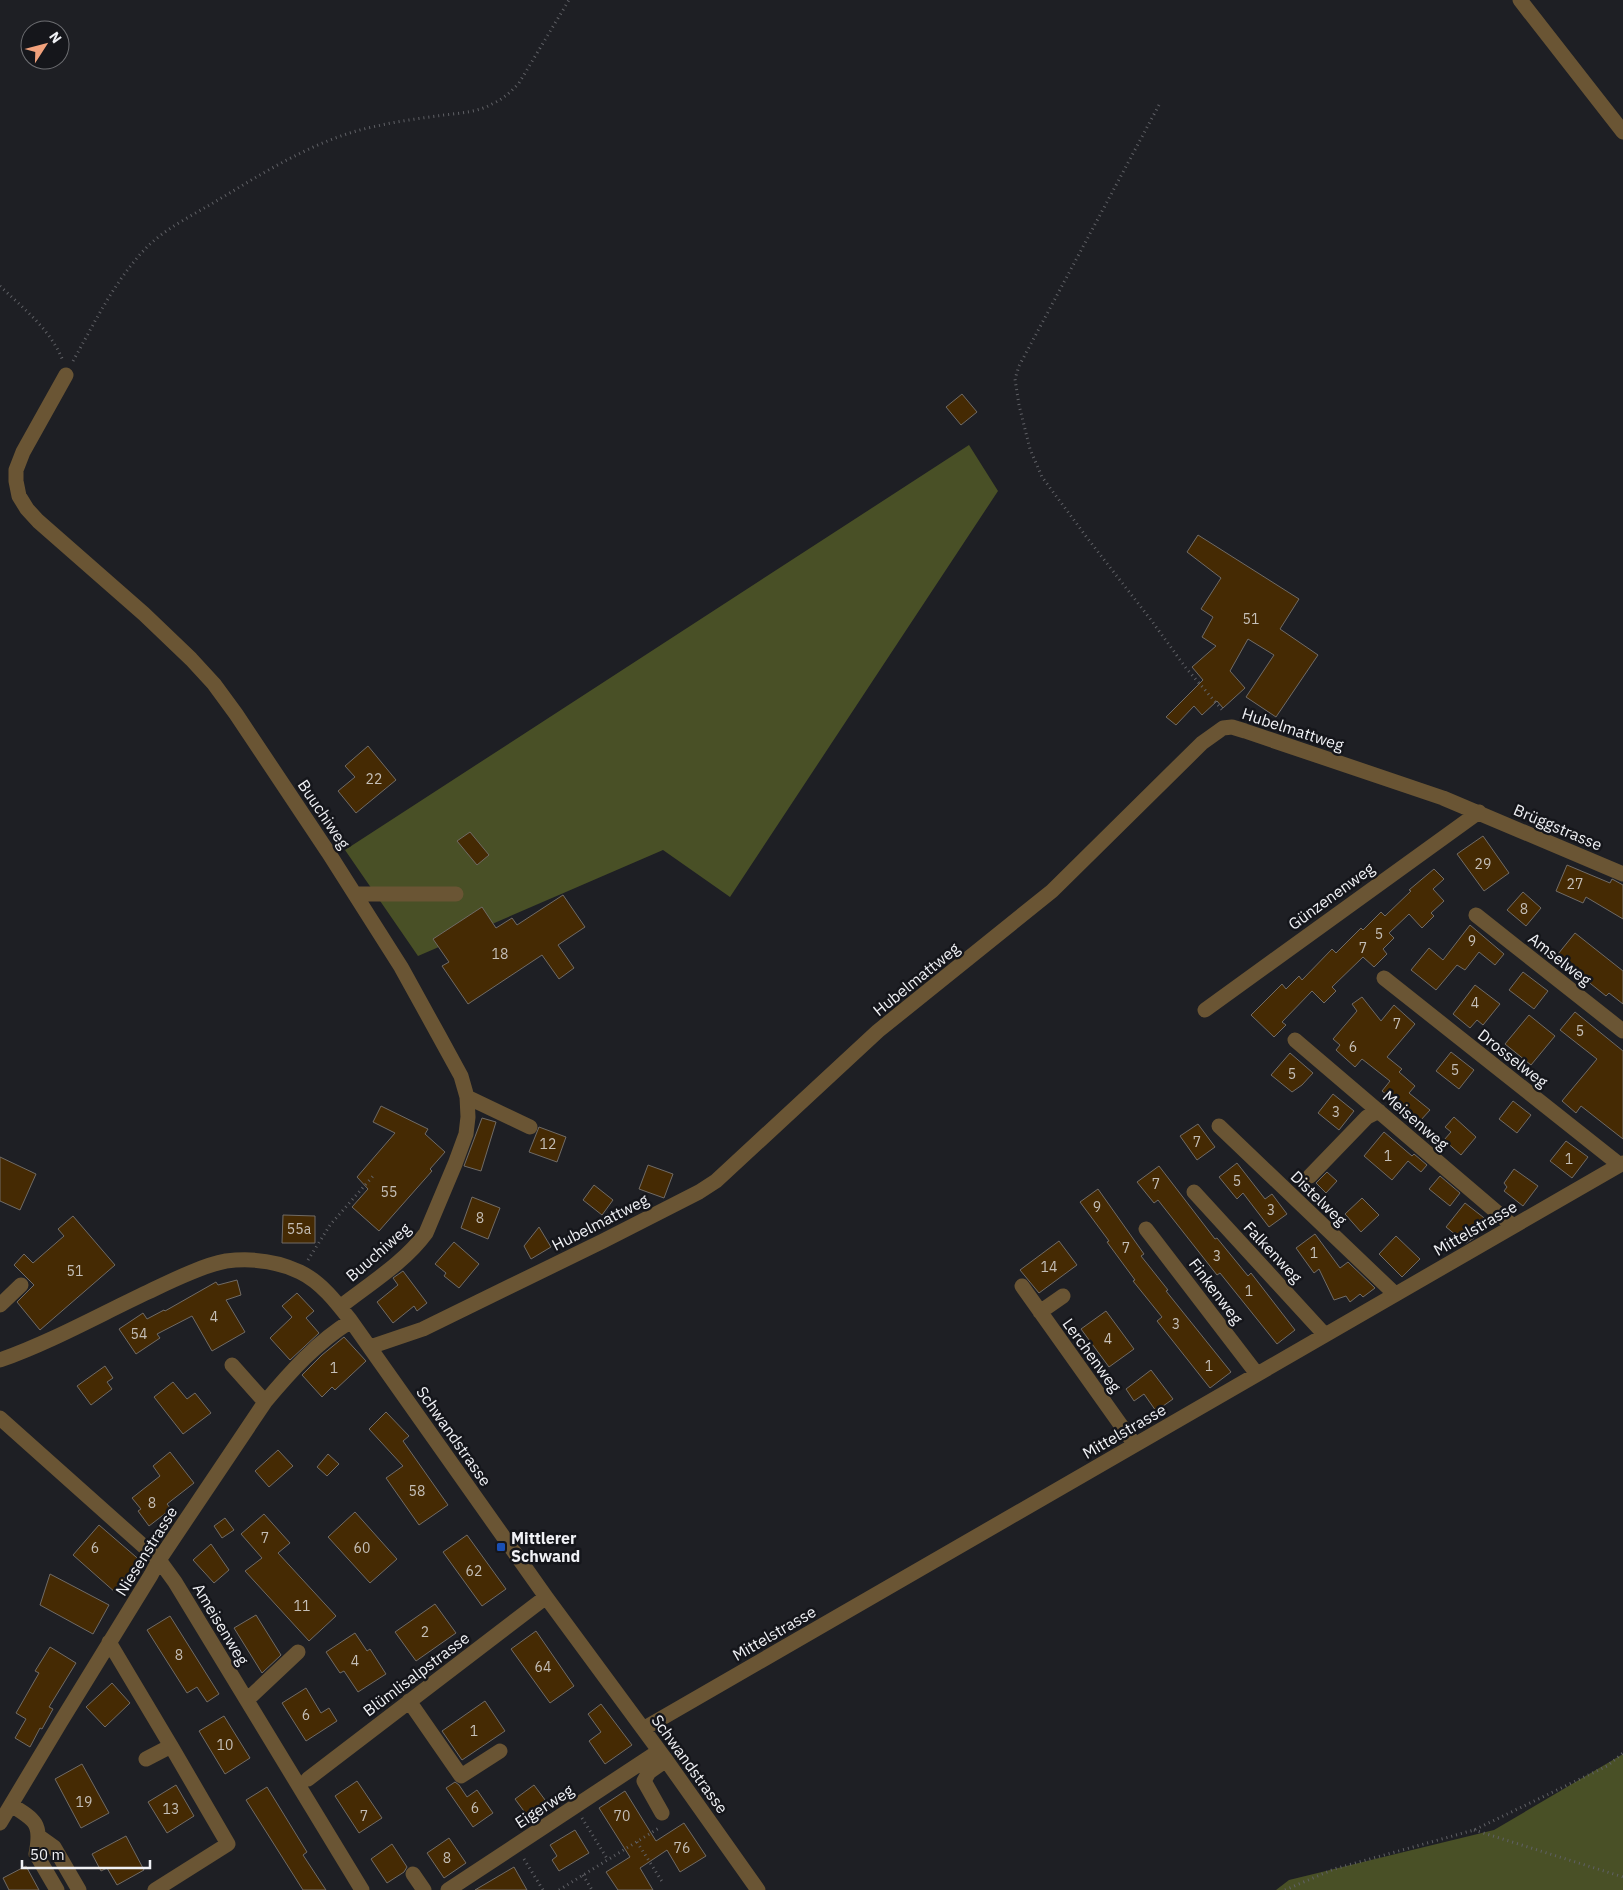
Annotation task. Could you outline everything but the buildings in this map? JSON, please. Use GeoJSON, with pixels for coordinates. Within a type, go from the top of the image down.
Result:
{"type":"FeatureCollection","features":[{"type":"Feature","properties":{"kind":"street"},"geometry":{"type":"LineString","coordinates":[[1520,0],[1623,132]]}},
{"type":"Feature","properties":{"kind":"street","name":"Buuchiweg"},"geometry":{"type":"LineString","coordinates":[[66,375],[23,452],[16,470],[18,496],[38,521],[144,614],[214,684],[355,894],[401,967],[461,1076],[467,1097],[468,1117],[466,1134],[426,1233],[405,1256],[340,1307]]}},
{"type":"Feature","properties":{"kind":"street","name":"Hubelmattweg"},"geometry":{"type":"LineString","coordinates":[[370,1347],[423,1329],[603,1241],[699,1192],[716,1181],[878,1031],[1052,890],[1202,743],[1223,728],[1232,727],[1407,785],[1479,812]]}},
{"type":"Feature","properties":{"kind":"street","name":"Brüggstrasse"},"geometry":{"type":"LineString","coordinates":[[1479,812],[1623,874]]}},
{"type":"Feature","properties":{"kind":"street","name":"Günzenenweg"},"geometry":{"type":"LineString","coordinates":[[1205,1010],[1479,812]]}},
{"type":"Feature","properties":{"kind":"street"},"geometry":{"type":"LineString","coordinates":[[355,894],[456,894]]}},
{"type":"Feature","properties":{"kind":"street","name":"Amselweg"},"geometry":{"type":"LineString","coordinates":[[1476,915],[1623,1031]]}},
{"type":"Feature","properties":{"kind":"street","name":"Drosselweg"},"geometry":{"type":"LineString","coordinates":[[1384,978],[1622,1164]]}},
{"type":"Feature","properties":{"kind":"street","name":"Meisenweg"},"geometry":{"type":"LineString","coordinates":[[1295,1040],[1513,1226]]}},
{"type":"Feature","properties":{"kind":"street"},"geometry":{"type":"LineString","coordinates":[[467,1097],[530,1127]]}},
{"type":"Feature","properties":{"kind":"street"},"geometry":{"type":"LineString","coordinates":[[1310,1176],[1366,1117],[1378,1111]]}},
{"type":"Feature","properties":{"kind":"street","name":"Distelweg"},"geometry":{"type":"LineString","coordinates":[[1219,1126],[1395,1294]]}},
{"type":"Feature","properties":{"kind":"street","name":"Mittelstrasse"},"geometry":{"type":"LineString","coordinates":[[644,1729],[1622,1164]]}},
{"type":"Feature","properties":{"kind":"street","name":"Falkenweg"},"geometry":{"type":"LineString","coordinates":[[1194,1192],[1325,1335]]}},
{"type":"Feature","properties":{"kind":"street","name":"Finkenweg"},"geometry":{"type":"LineString","coordinates":[[1146,1229],[1257,1374]]}},
{"type":"Feature","properties":{"kind":"street","name":"Schwandstrasse"},"geometry":{"type":"LineString","coordinates":[[0,1360],[166,1284],[224,1262],[265,1261],[286,1266],[302,1273],[327,1292],[351,1321],[546,1597],[644,1729],[758,1890]]}},
{"type":"Feature","properties":{"kind":"street"},"geometry":{"type":"LineString","coordinates":[[0,1305],[21,1285]]}},
{"type":"Feature","properties":{"kind":"street","name":"Lerchenweg"},"geometry":{"type":"LineString","coordinates":[[1022,1286],[1135,1445]]}},
{"type":"Feature","properties":{"kind":"street"},"geometry":{"type":"LineString","coordinates":[[1040,1312],[1063,1296]]}},
{"type":"Feature","properties":{"kind":"street","name":"Niesenstrasse"},"geometry":{"type":"LineString","coordinates":[[0,1824],[159,1560],[265,1402],[318,1344],[351,1321]]}},
{"type":"Feature","properties":{"kind":"street"},"geometry":{"type":"LineString","coordinates":[[232,1364],[265,1402]]}},
{"type":"Feature","properties":{"kind":"street","name":"Ameisenweg"},"geometry":{"type":"LineString","coordinates":[[0,1418],[159,1560],[175,1582],[362,1890]]}},
{"type":"Feature","properties":{"kind":"street","name":"Blümlisalpstrasse"},"geometry":{"type":"LineString","coordinates":[[308,1778],[546,1597]]}},
{"type":"Feature","properties":{"kind":"street"},"geometry":{"type":"LineString","coordinates":[[109,1642],[228,1844],[155,1890]]}},
{"type":"Feature","properties":{"kind":"street"},"geometry":{"type":"LineString","coordinates":[[247,1700],[298,1652]]}},
{"type":"Feature","properties":{"kind":"street"},"geometry":{"type":"LineString","coordinates":[[410,1701],[461,1776],[500,1750]]}},
{"type":"Feature","properties":{"kind":"street"},"geometry":{"type":"LineString","coordinates":[[146,1759],[170,1746]]}},
{"type":"Feature","properties":{"kind":"street"},"geometry":{"type":"LineString","coordinates":[[663,1756],[644,1781],[664,1818]]}},
{"type":"Feature","properties":{"kind":"street","name":"Eigerweg"},"geometry":{"type":"LineString","coordinates":[[448,1890],[574,1807],[663,1756]]}},
{"type":"Feature","properties":{"kind":"street"},"geometry":{"type":"LineString","coordinates":[[11,1805],[28,1815],[37,1826],[40,1837],[36,1854],[57,1890]]}},
{"type":"Feature","properties":{"kind":"street"},"geometry":{"type":"LineString","coordinates":[[40,1837],[54,1847],[80,1890]]}},
{"type":"Feature","properties":{"kind":"street"},"geometry":{"type":"LineString","coordinates":[[413,1874],[424,1890]]}},
{"type":"Feature","properties":{"kind":"path"},"geometry":{"type":"LineString","coordinates":[[66,375],[114,288],[127,270],[148,246],[174,226],[314,146],[378,125],[476,111],[496,102],[510,92],[522,78],[569,0]]}},
{"type":"Feature","properties":{"kind":"path"},"geometry":{"type":"LineString","coordinates":[[1159,104],[1020,366],[1015,379],[1018,404],[1030,449],[1042,478],[1186,668],[1229,718],[1232,727]]}},
{"type":"Feature","properties":{"kind":"path"},"geometry":{"type":"LineString","coordinates":[[0,286],[50,335],[58,347],[66,375]]}},
{"type":"Feature","properties":{"kind":"path"},"geometry":{"type":"LineString","coordinates":[[302,1273],[330,1225],[374,1176]]}},
{"type":"Feature","properties":{"kind":"path"},"geometry":{"type":"LineString","coordinates":[[1285,1890],[1334,1869],[1474,1830],[1607,1766],[1623,1753]]}},
{"type":"Feature","properties":{"kind":"path"},"geometry":{"type":"LineString","coordinates":[[574,1807],[608,1860]]}},
{"type":"Feature","properties":{"kind":"path"},"geometry":{"type":"LineString","coordinates":[[559,1890],[636,1842],[664,1818]]}},
{"type":"Feature","properties":{"kind":"path"},"geometry":{"type":"LineString","coordinates":[[1474,1830],[1623,1877]]}},
{"type":"Feature","properties":{"kind":"path"},"geometry":{"type":"LineString","coordinates":[[636,1842],[664,1883]]}},
{"type":"Feature","properties":{"kind":"path"},"geometry":{"type":"LineString","coordinates":[[515,1846],[543,1890]]}},
{"type":"Feature","properties":{"kind":"path"},"geometry":{"type":"LineString","coordinates":[[583,1875],[592,1890]]}},
{"type":"Feature","properties":{"kind":"green space"},"geometry":{"type":"Polygon","coordinates":[[[969,445],[998,491],[730,897],[663,850],[418,956],[345,850],[969,445]]]}},
{"type":"Feature","properties":{"kind":"green space"},"geometry":{"type":"Polygon","coordinates":[[[1623,1754],[1623,1890],[1276,1890],[1289,1880],[1494,1830],[1623,1754]]]}},
{"type":"Feature","properties":{"kind":"place","name":"Mittlerer Schwand"},"geometry":{"type":"Point","coordinates":[501,1547]}}]}
